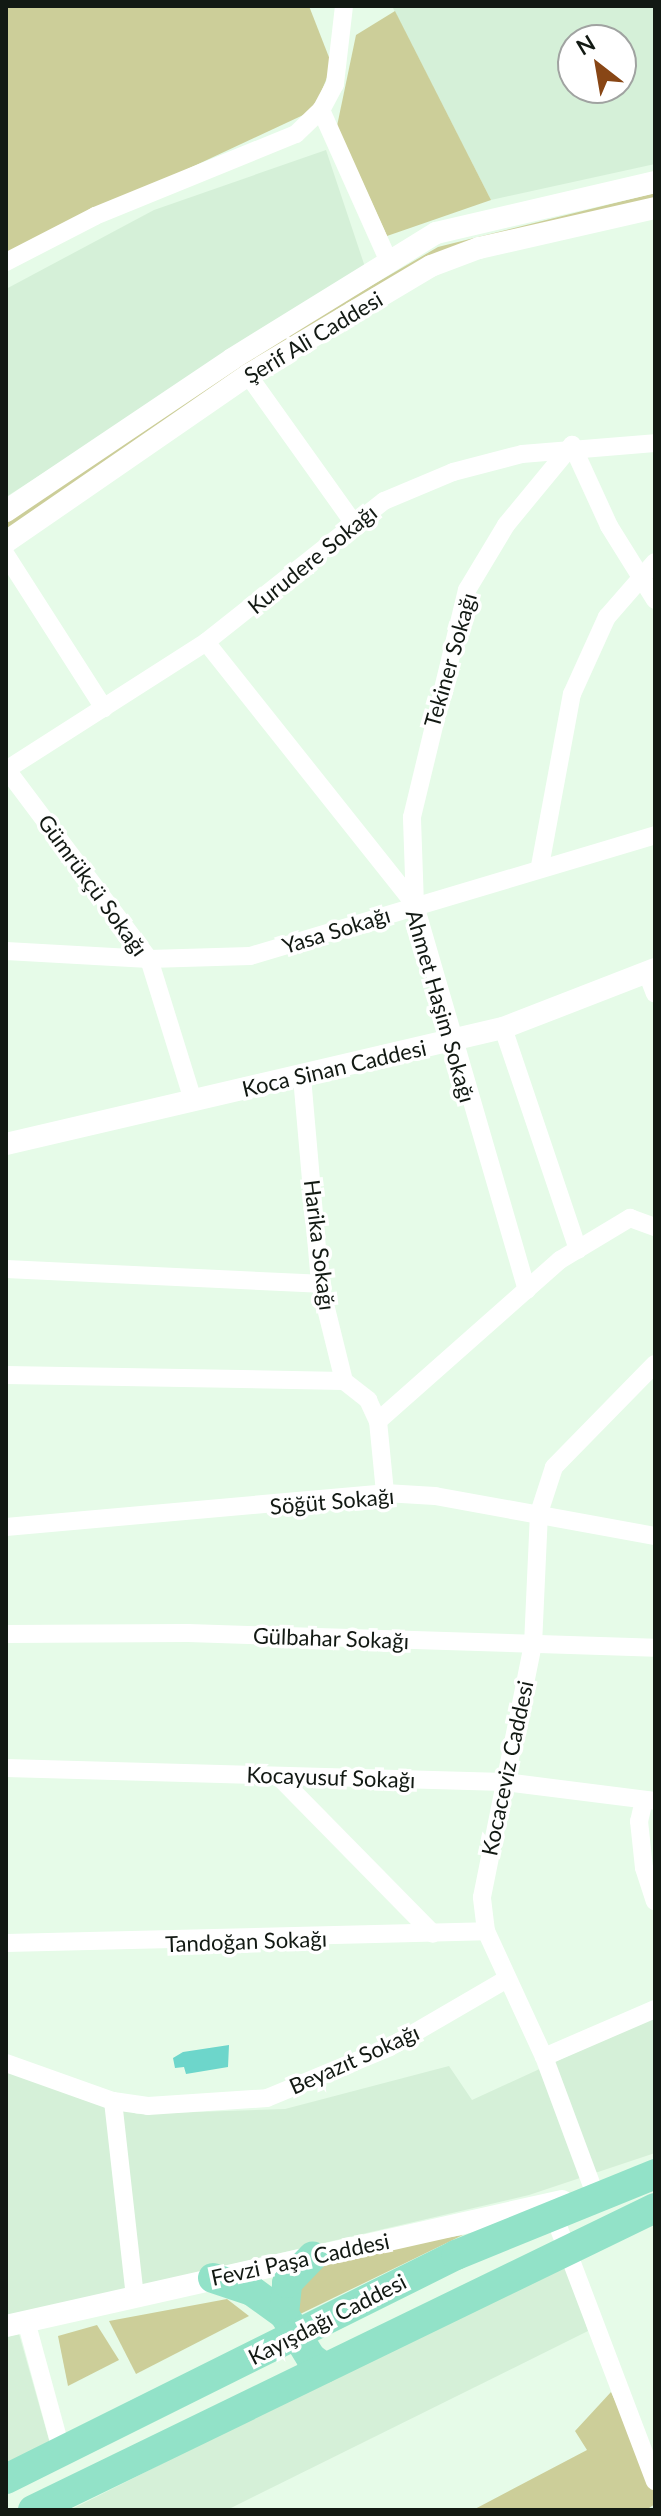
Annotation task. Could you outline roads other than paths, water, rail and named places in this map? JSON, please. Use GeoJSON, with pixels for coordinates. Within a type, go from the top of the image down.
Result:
{"type":"FeatureCollection","features":[{"type":"Feature","properties":{"kind":"main road","name":"Kayışdağı Caddesi"},"geometry":{"type":"LineString","coordinates":[[6,2479],[62,2453],[289,2325],[595,2194],[655,2174]]}},
{"type":"Feature","properties":{"kind":"main road","name":"Kayışdağı Caddesi"},"geometry":{"type":"LineString","coordinates":[[33,2510],[569,2247],[655,2208]]}},
{"type":"Feature","properties":{"kind":"main road"},"geometry":{"type":"LineString","coordinates":[[289,2325],[287,2283],[313,2256]]}},
{"type":"Feature","properties":{"kind":"main road"},"geometry":{"type":"LineString","coordinates":[[213,2278],[252,2291],[289,2325],[325,2368]]}},
{"type":"Feature","properties":{"kind":"street"},"geometry":{"type":"LineString","coordinates":[[6,262],[95,216],[296,134],[321,110],[335,84],[344,6]]}},
{"type":"Feature","properties":{"kind":"street"},"geometry":{"type":"LineString","coordinates":[[321,110],[388,260]]}},
{"type":"Feature","properties":{"kind":"street","name":"Şerif Ali Caddesi"},"geometry":{"type":"LineString","coordinates":[[6,511],[232,359],[367,279],[388,260],[436,233],[655,182]]}},
{"type":"Feature","properties":{"kind":"street","name":"Şerif Ali Caddesi"},"geometry":{"type":"LineString","coordinates":[[6,542],[248,375],[431,266],[479,248],[655,208]]}},
{"type":"Feature","properties":{"kind":"street"},"geometry":{"type":"LineString","coordinates":[[248,375],[352,521]]}},
{"type":"Feature","properties":{"kind":"street","name":"Kurudere Sokağı"},"geometry":{"type":"LineString","coordinates":[[6,770],[206,642],[352,521],[453,472],[572,445],[655,443]]}},
{"type":"Feature","properties":{"kind":"street"},"geometry":{"type":"LineString","coordinates":[[572,445],[641,579],[655,600]]}},
{"type":"Feature","properties":{"kind":"street","name":"Tekiner Sokağı"},"geometry":{"type":"LineString","coordinates":[[415,905],[412,817],[467,590],[506,525],[572,445]]}},
{"type":"Feature","properties":{"kind":"street"},"geometry":{"type":"LineString","coordinates":[[6,555],[104,708]]}},
{"type":"Feature","properties":{"kind":"street"},"geometry":{"type":"LineString","coordinates":[[540,866],[572,694],[607,617],[655,562]]}},
{"type":"Feature","properties":{"kind":"street","name":"Ahmet Haşim Sokağı"},"geometry":{"type":"LineString","coordinates":[[206,642],[415,905],[450,1042],[527,1290]]}},
{"type":"Feature","properties":{"kind":"street","name":"Gümrükçü Sokağı"},"geometry":{"type":"LineString","coordinates":[[6,770],[149,959],[193,1100]]}},
{"type":"Feature","properties":{"kind":"street","name":"Yasa Sokağı"},"geometry":{"type":"LineString","coordinates":[[6,951],[149,959],[250,956],[540,866],[655,835]]}},
{"type":"Feature","properties":{"kind":"street","name":"Koca Sinan Caddesi"},"geometry":{"type":"LineString","coordinates":[[6,1144],[450,1042],[503,1028],[652,978]]}},
{"type":"Feature","properties":{"kind":"street"},"geometry":{"type":"LineString","coordinates":[[503,1028],[578,1250]]}},
{"type":"Feature","properties":{"kind":"street","name":"Harika Sokağı"},"geometry":{"type":"LineString","coordinates":[[302,1077],[320,1284],[344,1381]]}},
{"type":"Feature","properties":{"kind":"street"},"geometry":{"type":"LineString","coordinates":[[378,1421],[527,1290],[578,1250],[630,1218],[655,1227]]}},
{"type":"Feature","properties":{"kind":"street"},"geometry":{"type":"LineString","coordinates":[[6,1269],[320,1284]]}},
{"type":"Feature","properties":{"kind":"street","name":"Kocaceviz Caddesi"},"geometry":{"type":"LineString","coordinates":[[595,2194],[544,2057],[505,1980],[486,1931],[483,1884],[533,1645],[539,1513],[554,1467],[655,1364]]}},
{"type":"Feature","properties":{"kind":"street"},"geometry":{"type":"LineString","coordinates":[[6,1375],[344,1381],[368,1400],[378,1421],[385,1493]]}},
{"type":"Feature","properties":{"kind":"street","name":"Söğüt Sokağı"},"geometry":{"type":"LineString","coordinates":[[6,1527],[385,1493],[539,1513],[655,1536]]}},
{"type":"Feature","properties":{"kind":"street","name":"Gülbahar Sokağı"},"geometry":{"type":"LineString","coordinates":[[6,1634],[188,1633],[655,1648]]}},
{"type":"Feature","properties":{"kind":"street","name":"Kocayusuf Sokağı"},"geometry":{"type":"LineString","coordinates":[[6,1768],[505,1782],[650,1800]]}},
{"type":"Feature","properties":{"kind":"street"},"geometry":{"type":"LineString","coordinates":[[278,1776],[433,1934]]}},
{"type":"Feature","properties":{"kind":"street"},"geometry":{"type":"LineString","coordinates":[[650,1800],[641,1837],[655,1901]]}},
{"type":"Feature","properties":{"kind":"street","name":"Tandoğan Sokağı"},"geometry":{"type":"LineString","coordinates":[[6,1943],[486,1931]]}},
{"type":"Feature","properties":{"kind":"street","name":"Beyazıt Sokağı"},"geometry":{"type":"LineString","coordinates":[[6,2063],[113,2101],[148,2106],[267,2098],[390,2047],[505,1980]]}},
{"type":"Feature","properties":{"kind":"street"},"geometry":{"type":"LineString","coordinates":[[544,2057],[655,2009]]}},
{"type":"Feature","properties":{"kind":"street"},"geometry":{"type":"LineString","coordinates":[[113,2101],[135,2296]]}},
{"type":"Feature","properties":{"kind":"street","name":"Fevzi Paşa Caddesi"},"geometry":{"type":"LineString","coordinates":[[16,2324],[595,2194]]}},
{"type":"Feature","properties":{"kind":"street"},"geometry":{"type":"LineString","coordinates":[[553,2213],[569,2247],[655,2481]]}},
{"type":"Feature","properties":{"kind":"street"},"geometry":{"type":"LineString","coordinates":[[16,2324],[62,2453]]}},
{"type":"Feature","properties":{"kind":"water"},"geometry":{"type":"Polygon","coordinates":[[[229,2045],[228,2067],[186,2074],[184,2067],[175,2068],[173,2058],[183,2052],[229,2045]]]}}]}
